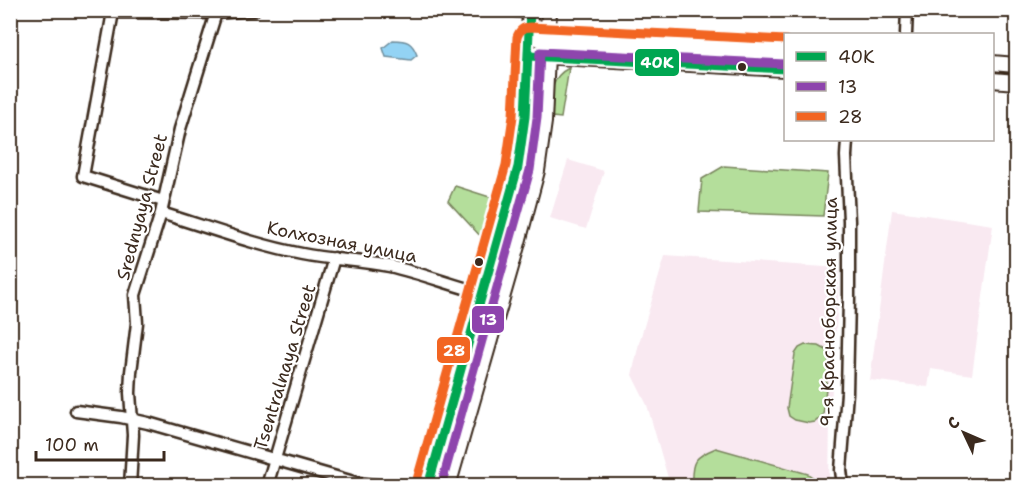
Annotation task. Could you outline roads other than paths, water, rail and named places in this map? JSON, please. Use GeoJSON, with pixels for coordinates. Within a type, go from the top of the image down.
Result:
{"type":"FeatureCollection","features":[{"type":"Feature","properties":{"kind":"main road"},"geometry":{"type":"LineString","coordinates":[[448,486],[518,246],[537,171],[544,122],[549,10]]}},
{"type":"Feature","properties":{"kind":"main road"},"geometry":{"type":"LineString","coordinates":[[428,486],[518,167],[525,117],[530,11]]}},
{"type":"Feature","properties":{"kind":"main road"},"geometry":{"type":"LineString","coordinates":[[529,39],[784,52]]}},
{"type":"Feature","properties":{"kind":"main road"},"geometry":{"type":"LineString","coordinates":[[528,56],[784,69]]}},
{"type":"Feature","properties":{"kind":"main road"},"geometry":{"type":"LineString","coordinates":[[994,63],[1017,65]]}},
{"type":"Feature","properties":{"kind":"main road"},"geometry":{"type":"LineString","coordinates":[[994,80],[1017,82]]}},
{"type":"Feature","properties":{"kind":"street"},"geometry":{"type":"LineString","coordinates":[[163,201],[83,176],[113,12],[216,13],[254,10]]}},
{"type":"Feature","properties":{"kind":"street"},"geometry":{"type":"LineString","coordinates":[[508,10],[530,11]]}},
{"type":"Feature","properties":{"kind":"street"},"geometry":{"type":"LineString","coordinates":[[906,33],[907,10]]}},
{"type":"Feature","properties":{"kind":"street","name":"Srednyaya Street"},"geometry":{"type":"LineString","coordinates":[[130,486],[133,444],[130,393],[137,323],[135,295],[161,213],[180,129],[216,13]]}},
{"type":"Feature","properties":{"kind":"street","name":"9-я Красноборская улица"},"geometry":{"type":"LineString","coordinates":[[843,486],[841,470],[847,393],[849,298],[847,141]]}},
{"type":"Feature","properties":{"kind":"street","name":"Колхозная улица"},"geometry":{"type":"LineString","coordinates":[[161,213],[279,249],[304,255],[391,266],[482,293]]}},
{"type":"Feature","properties":{"kind":"street","name":"Tsentralnaya Street"},"geometry":{"type":"LineString","coordinates":[[267,486],[334,258]]}},
{"type":"Feature","properties":{"kind":"street"},"geometry":{"type":"LineString","coordinates":[[76,411],[132,419],[357,483],[382,486]]}},
{"type":"Feature","properties":{"kind":"water"},"geometry":{"type":"Polygon","coordinates":[[[393,40],[408,43],[417,55],[411,60],[386,57],[383,48],[393,40]]]}}]}
